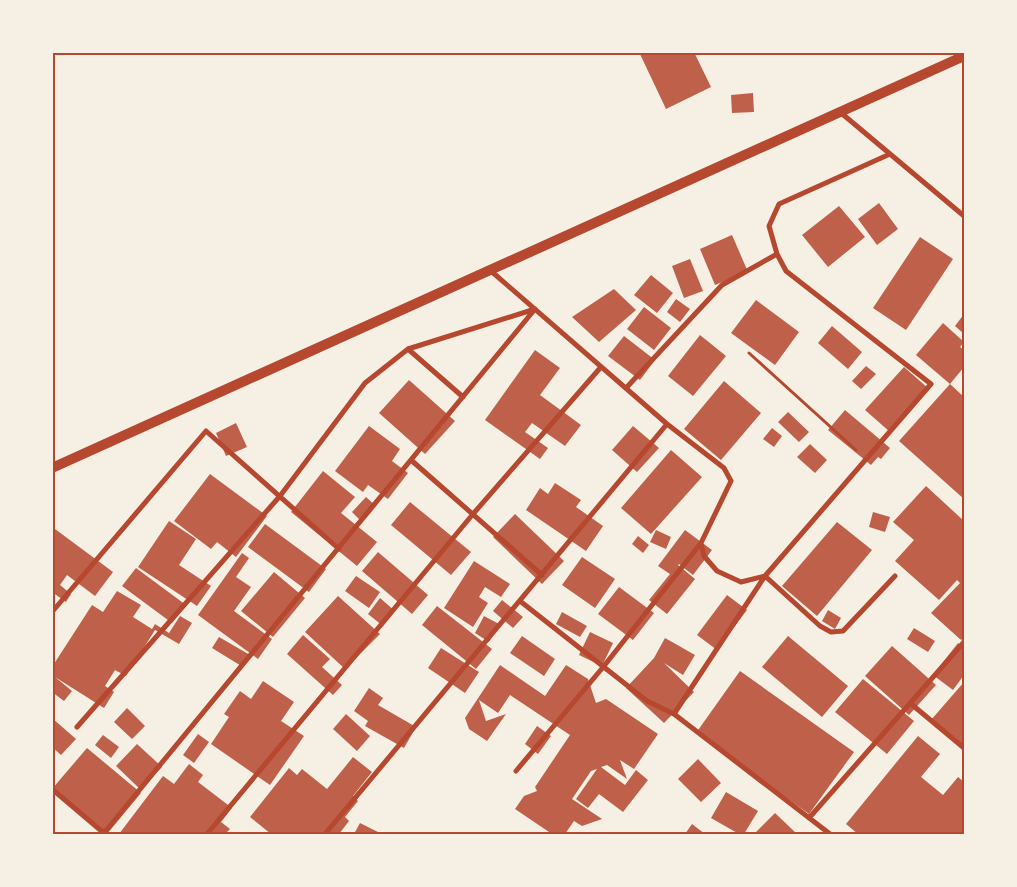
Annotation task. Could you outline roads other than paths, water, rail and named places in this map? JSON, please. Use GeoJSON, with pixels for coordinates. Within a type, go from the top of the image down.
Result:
{"type":"FeatureCollection","features":[{"type":"Feature","properties":{"kind":"main road"},"geometry":{"type":"LineString","coordinates":[[52,468],[964,56]]}},
{"type":"Feature","properties":{"kind":"street"},"geometry":{"type":"LineString","coordinates":[[840,112],[964,216]]}},
{"type":"Feature","properties":{"kind":"street"},"geometry":{"type":"LineString","coordinates":[[674,714],[766,576],[932,384],[786,271],[777,254],[769,226],[779,204],[890,154]]}},
{"type":"Feature","properties":{"kind":"street"},"geometry":{"type":"LineString","coordinates":[[626,388],[722,285],[777,254]]}},
{"type":"Feature","properties":{"kind":"street"},"geometry":{"type":"LineString","coordinates":[[491,271],[667,424],[724,468],[731,481],[701,543],[604,666],[516,771]]}},
{"type":"Feature","properties":{"kind":"street"},"geometry":{"type":"LineString","coordinates":[[77,728],[280,496],[365,383],[408,349],[535,309]]}},
{"type":"Feature","properties":{"kind":"street"},"geometry":{"type":"LineString","coordinates":[[52,789],[105,834],[535,309]]}},
{"type":"Feature","properties":{"kind":"street"},"geometry":{"type":"LineString","coordinates":[[408,349],[464,396]]}},
{"type":"Feature","properties":{"kind":"street"},"geometry":{"type":"LineString","coordinates":[[207,834],[473,514],[601,367]]}},
{"type":"Feature","properties":{"kind":"street"},"geometry":{"type":"LineString","coordinates":[[325,834],[667,424]]}},
{"type":"Feature","properties":{"kind":"street"},"geometry":{"type":"LineString","coordinates":[[52,612],[206,431],[338,548]]}},
{"type":"Feature","properties":{"kind":"street"},"geometry":{"type":"LineString","coordinates":[[411,460],[542,575]]}},
{"type":"Feature","properties":{"kind":"street"},"geometry":{"type":"LineString","coordinates":[[701,543],[704,556],[717,571],[741,582],[766,576]]}},
{"type":"Feature","properties":{"kind":"street"},"geometry":{"type":"LineString","coordinates":[[766,576],[820,626],[831,632],[843,631],[895,576]]}},
{"type":"Feature","properties":{"kind":"street"},"geometry":{"type":"LineString","coordinates":[[520,601],[647,701],[674,714],[830,834]]}},
{"type":"Feature","properties":{"kind":"street"},"geometry":{"type":"LineString","coordinates":[[809,818],[964,642]]}},
{"type":"Feature","properties":{"kind":"street"},"geometry":{"type":"LineString","coordinates":[[910,703],[964,748]]}}]}
